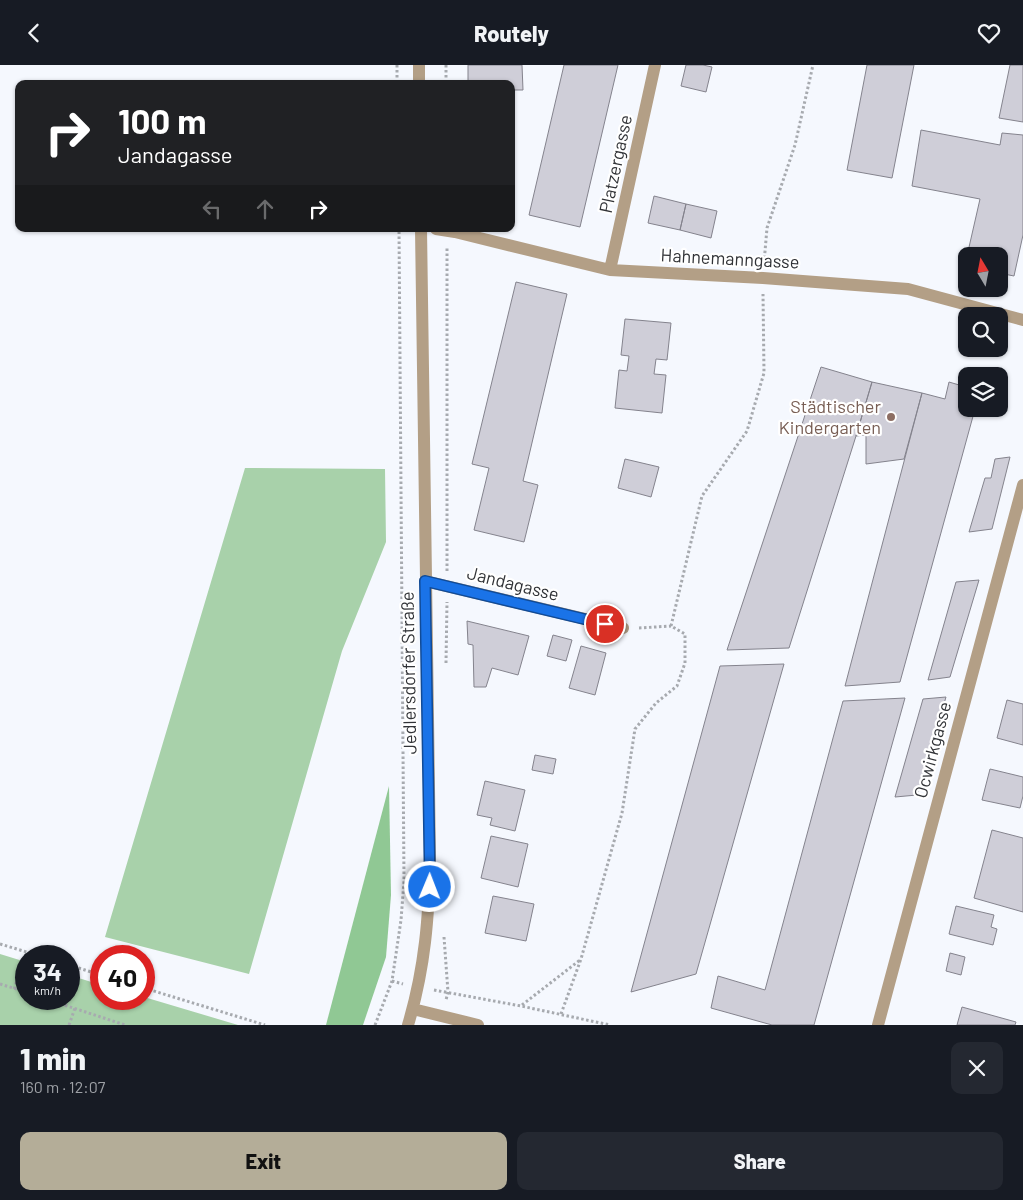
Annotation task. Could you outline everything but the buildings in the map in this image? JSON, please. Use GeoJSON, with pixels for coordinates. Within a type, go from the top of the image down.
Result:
{"type":"FeatureCollection","features":[{"type":"Feature","properties":{"kind":"street"},"geometry":{"type":"LineString","coordinates":[[419,65],[419,80]]}},
{"type":"Feature","properties":{"kind":"street","name":"Platzergasse"},"geometry":{"type":"LineString","coordinates":[[610,270],[655,65]]}},
{"type":"Feature","properties":{"kind":"street","name":"Jedlersdorfer Straße"},"geometry":{"type":"LineString","coordinates":[[408,1025],[422,965],[429,901],[430,858],[421,232]]}},
{"type":"Feature","properties":{"kind":"street","name":"Hahnemanngasse"},"geometry":{"type":"LineString","coordinates":[[453,232],[610,270],[763,278],[908,289],[1023,320]]}},
{"type":"Feature","properties":{"kind":"street","name":"Ocwirkgasse"},"geometry":{"type":"LineString","coordinates":[[878,1025],[1023,485]]}},
{"type":"Feature","properties":{"kind":"street","name":"Jandagasse"},"geometry":{"type":"LineString","coordinates":[[425,581],[622,629]]}},
{"type":"Feature","properties":{"kind":"street"},"geometry":{"type":"LineString","coordinates":[[413,1009],[478,1025]]}},
{"type":"Feature","properties":{"kind":"path"},"geometry":{"type":"LineString","coordinates":[[397,65],[397,80]]}},
{"type":"Feature","properties":{"kind":"path"},"geometry":{"type":"LineString","coordinates":[[446,65],[446,80]]}},
{"type":"Feature","properties":{"kind":"path"},"geometry":{"type":"LineString","coordinates":[[671,626],[702,496],[747,431],[764,373],[763,278],[767,228],[795,145],[813,65]]}},
{"type":"Feature","properties":{"kind":"path"},"geometry":{"type":"LineString","coordinates":[[375,1025],[392,981],[401,920],[404,881],[399,232]]}},
{"type":"Feature","properties":{"kind":"path"},"geometry":{"type":"LineString","coordinates":[[441,232],[447,586],[446,665]]}},
{"type":"Feature","properties":{"kind":"path"},"geometry":{"type":"LineString","coordinates":[[561,1014],[581,959],[622,813],[635,729],[656,703],[677,686],[685,663],[685,634],[671,626],[622,629]]}},
{"type":"Feature","properties":{"kind":"path"},"geometry":{"type":"LineString","coordinates":[[444,931],[448,993],[610,1025]]}},
{"type":"Feature","properties":{"kind":"path"},"geometry":{"type":"LineString","coordinates":[[0,944],[15,948]]}},
{"type":"Feature","properties":{"kind":"path"},"geometry":{"type":"LineString","coordinates":[[521,1006],[581,959]]}},
{"type":"Feature","properties":{"kind":"path"},"geometry":{"type":"LineString","coordinates":[[0,984],[14,989],[15,986]]}},
{"type":"Feature","properties":{"kind":"path"},"geometry":{"type":"LineString","coordinates":[[155,991],[265,1025]]}},
{"type":"Feature","properties":{"kind":"path"},"geometry":{"type":"LineString","coordinates":[[70,1025],[74,1010]]}},
{"type":"Feature","properties":{"kind":"path"},"geometry":{"type":"LineString","coordinates":[[80,1010],[125,1025]]}},
{"type":"Feature","properties":{"kind":"green space"},"geometry":{"type":"Polygon","coordinates":[[[245,468],[385,469],[386,542],[342,651],[249,974],[155,950],[155,945],[136,945],[105,937],[245,468]]]}},
{"type":"Feature","properties":{"kind":"green space"},"geometry":{"type":"Polygon","coordinates":[[[389,786],[391,895],[386,957],[363,1025],[326,1025],[389,786]]]}},
{"type":"Feature","properties":{"kind":"green space"},"geometry":{"type":"Polygon","coordinates":[[[0,954],[15,959],[15,1010],[80,1010],[80,978],[90,982],[90,1010],[155,1010],[155,1000],[238,1025],[0,1025],[0,954]]]}},
{"type":"Feature","properties":{"kind":"place","name":"Städtischer Kindergarten"},"geometry":{"type":"Point","coordinates":[891,417]}},
{"type":"Feature","properties":{"kind":"route"},"geometry":{"type":"LineString","coordinates":[[430,887],[425,581],[605,624]]}}]}
